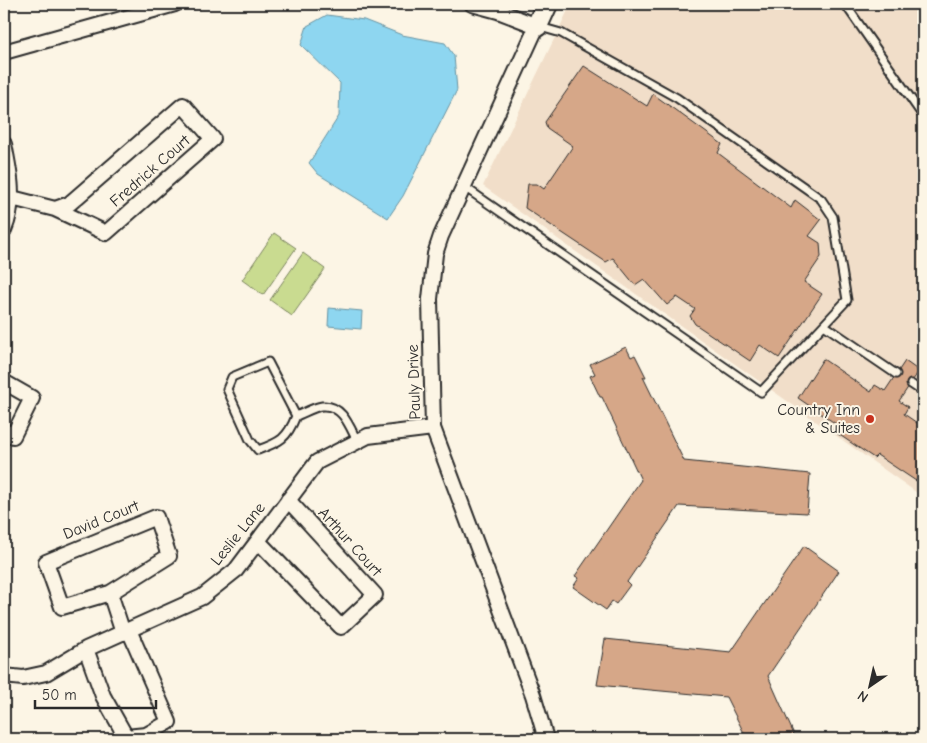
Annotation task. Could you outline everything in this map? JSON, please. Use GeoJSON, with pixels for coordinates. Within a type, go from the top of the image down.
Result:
{"type":"FeatureCollection","features":[{"type":"Feature","properties":{"kind":"street"},"geometry":{"type":"LineString","coordinates":[[4,52],[175,4]]}},
{"type":"Feature","properties":{"kind":"street"},"geometry":{"type":"LineString","coordinates":[[472,4],[498,10],[537,26],[547,4]]}},
{"type":"Feature","properties":{"kind":"street","name":"Pauly Drive"},"geometry":{"type":"LineString","coordinates":[[537,26],[463,186],[435,254],[430,299],[434,428],[530,688],[546,739]]}},
{"type":"Feature","properties":{"kind":"street","name":"Fredrick Court"},"geometry":{"type":"LineString","coordinates":[[12,198],[55,209],[106,233],[213,140],[183,105],[69,204],[55,209]]}},
{"type":"Feature","properties":{"kind":"street"},"geometry":{"type":"LineString","coordinates":[[4,144],[10,171],[12,198],[4,230]]}},
{"type":"Feature","properties":{"kind":"street"},"geometry":{"type":"LineString","coordinates":[[4,382],[32,398],[14,436],[4,431]]}},
{"type":"Feature","properties":{"kind":"street","name":"Leslie Lane"},"geometry":{"type":"LineString","coordinates":[[4,676],[23,678],[46,673],[86,649],[202,597],[236,570],[317,462],[368,436],[434,428]]}},
{"type":"Feature","properties":{"kind":"street","name":"Arthur Court"},"geometry":{"type":"LineString","coordinates":[[258,541],[340,627],[375,595],[288,500]]}},
{"type":"Feature","properties":{"kind":"street","name":"David Court"},"geometry":{"type":"LineString","coordinates":[[156,517],[169,556],[110,593],[62,607],[46,562],[156,517]]}},
{"type":"Feature","properties":{"kind":"street"},"geometry":{"type":"LineString","coordinates":[[86,649],[103,696],[126,737],[146,735],[170,722],[126,632],[110,593]]}},
{"type":"Feature","properties":{"kind":"lane"},"geometry":{"type":"LineString","coordinates":[[845,4],[923,116]]}},
{"type":"Feature","properties":{"kind":"lane"},"geometry":{"type":"LineString","coordinates":[[463,186],[761,392],[847,300],[833,217],[822,199],[677,98],[561,34],[537,26]]}},
{"type":"Feature","properties":{"kind":"lane"},"geometry":{"type":"LineString","coordinates":[[824,325],[896,374]]}},
{"type":"Feature","properties":{"kind":"lane"},"geometry":{"type":"LineString","coordinates":[[296,416],[268,362],[232,378],[227,389],[250,440],[258,450],[280,442],[290,432],[296,416],[323,406],[336,409],[346,419],[357,441]]}},
{"type":"Feature","properties":{"kind":"lane"},"geometry":{"type":"LineString","coordinates":[[911,384],[923,392]]}},
{"type":"Feature","properties":{"kind":"shaded area"},"geometry":{"type":"Polygon","coordinates":[[[571,4],[923,4],[923,497],[483,186],[571,4]]]}},
{"type":"Feature","properties":{"kind":"shaded area"},"geometry":{"type":"Polygon","coordinates":[[[923,721],[923,739],[913,739],[923,721]]]}},
{"type":"Feature","properties":{"kind":"green space"},"geometry":{"type":"Polygon","coordinates":[[[274,233],[296,248],[263,295],[242,280],[274,233]]]}},
{"type":"Feature","properties":{"kind":"green space"},"geometry":{"type":"Polygon","coordinates":[[[303,253],[325,269],[292,316],[270,300],[303,253]]]}},
{"type":"Feature","properties":{"kind":"water"},"geometry":{"type":"Polygon","coordinates":[[[882,4],[914,4],[893,10],[882,4]]]}},
{"type":"Feature","properties":{"kind":"water"},"geometry":{"type":"Polygon","coordinates":[[[327,15],[364,20],[402,35],[445,43],[454,56],[457,90],[403,196],[388,218],[318,174],[309,163],[339,116],[340,83],[301,45],[307,26],[327,15]]]}},
{"type":"Feature","properties":{"kind":"water"},"geometry":{"type":"Polygon","coordinates":[[[329,308],[362,311],[361,329],[328,326],[329,308]]]}},
{"type":"Feature","properties":{"kind":"building"},"geometry":{"type":"Polygon","coordinates":[[[584,66],[647,106],[653,94],[722,144],[718,153],[791,208],[795,200],[821,220],[809,236],[820,243],[821,257],[804,282],[822,294],[779,358],[760,345],[750,361],[695,324],[690,316],[695,309],[677,297],[667,305],[644,279],[635,285],[613,258],[606,262],[525,208],[528,184],[537,184],[544,189],[573,146],[547,128],[545,122],[584,66]]]}},
{"type":"Feature","properties":{"kind":"building"},"geometry":{"type":"Polygon","coordinates":[[[626,347],[631,357],[635,355],[646,377],[643,377],[684,461],[810,474],[807,513],[679,506],[627,582],[630,585],[616,604],[612,601],[606,610],[573,587],[579,578],[575,576],[641,480],[602,397],[600,397],[590,376],[595,374],[590,364],[626,347]]]}},
{"type":"Feature","properties":{"kind":"building","name":"Country Inn & Suites"},"geometry":{"type":"Polygon","coordinates":[[[823,359],[871,392],[875,385],[885,391],[905,361],[919,371],[899,401],[908,407],[904,414],[923,427],[923,470],[916,481],[877,455],[874,458],[832,430],[836,424],[798,398],[823,359]]]}},
{"type":"Feature","properties":{"kind":"building"},"geometry":{"type":"Polygon","coordinates":[[[804,546],[839,571],[768,676],[796,739],[747,739],[726,697],[597,685],[605,639],[731,652],[804,546]]]}},
{"type":"Feature","properties":{"kind":"place","name":"Country Inn & Suites"},"geometry":{"type":"Point","coordinates":[870,419]}}]}
